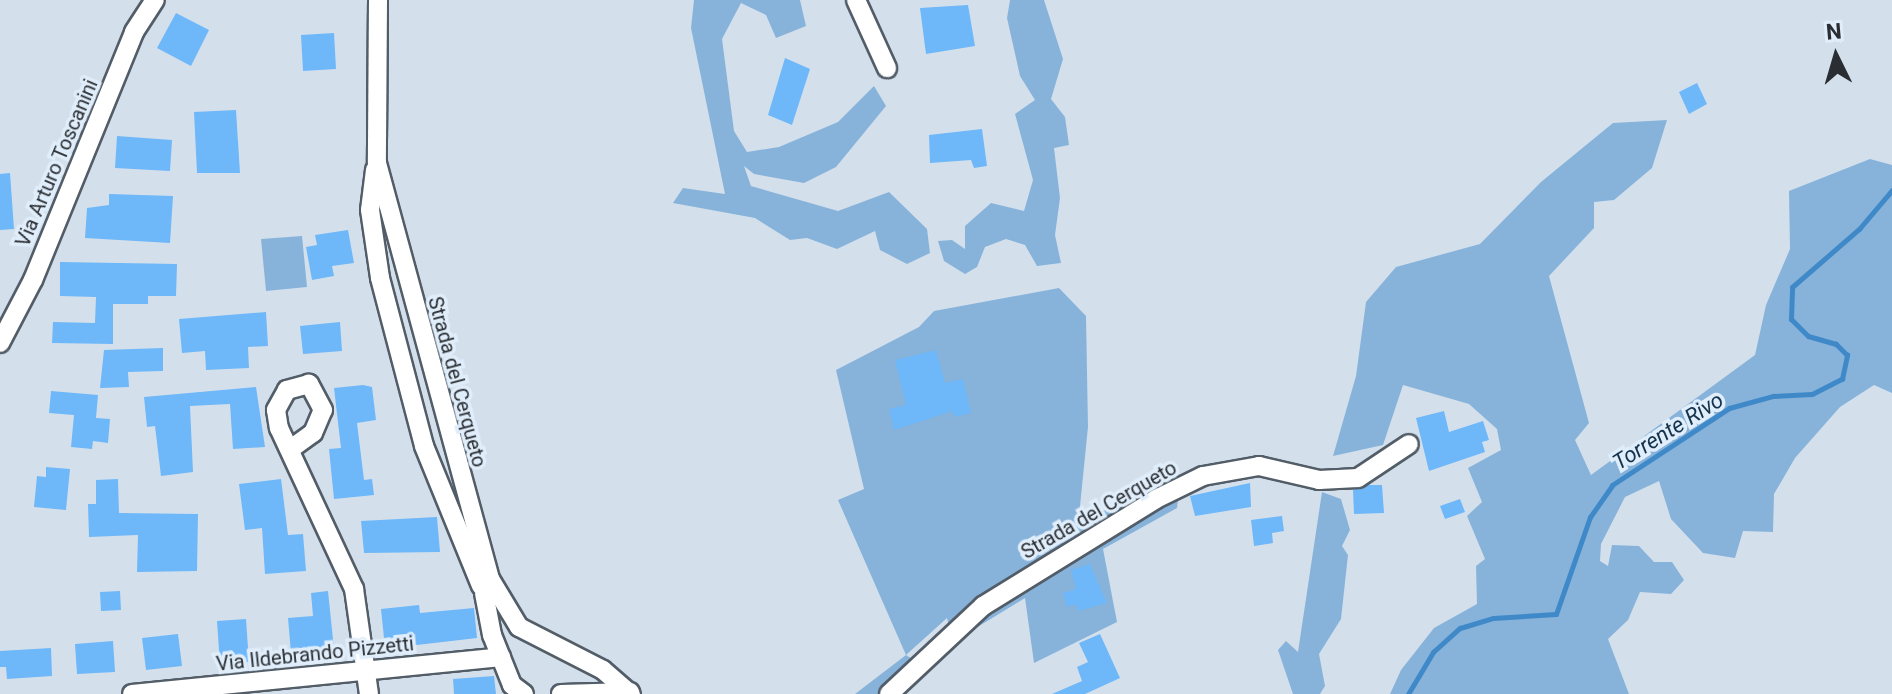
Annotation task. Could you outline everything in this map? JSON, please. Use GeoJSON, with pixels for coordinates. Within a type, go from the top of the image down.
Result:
{"type":"FeatureCollection","features":[{"type":"Feature","properties":{"kind":"street","name":"Via Arturo Toscanini"},"geometry":{"type":"LineString","coordinates":[[0,343],[33,280],[134,32],[155,0]]}},
{"type":"Feature","properties":{"kind":"street","name":"Strada del Cerqueto"},"geometry":{"type":"LineString","coordinates":[[378,0],[377,163],[370,210],[380,278],[424,446],[484,593],[512,685],[524,694]]}},
{"type":"Feature","properties":{"kind":"street"},"geometry":{"type":"LineString","coordinates":[[856,0],[887,68]]}},
{"type":"Feature","properties":{"kind":"street","name":"Strada del Cerqueto"},"geometry":{"type":"LineString","coordinates":[[377,163],[468,503],[504,609]]}},
{"type":"Feature","properties":{"kind":"street","name":"Strada del Cerqueto"},"geometry":{"type":"LineString","coordinates":[[889,694],[983,606],[1191,481],[1259,466],[1319,480],[1358,478],[1409,444]]}},
{"type":"Feature","properties":{"kind":"street"},"geometry":{"type":"LineString","coordinates":[[292,448],[354,589],[369,694]]}},
{"type":"Feature","properties":{"kind":"street","name":"Strada del Cerqueto"},"geometry":{"type":"LineString","coordinates":[[484,593],[504,609],[519,627],[603,670],[631,693]]}},
{"type":"Feature","properties":{"kind":"street","name":"Via Ildebrando Pizzetti"},"geometry":{"type":"LineString","coordinates":[[132,694],[501,657]]}},
{"type":"Feature","properties":{"kind":"street","name":"Strada del Cerqueto"},"geometry":{"type":"LineString","coordinates":[[561,694],[631,693]]}},
{"type":"Feature","properties":{"kind":"shaded area"},"geometry":{"type":"Polygon","coordinates":[[[694,0],[800,0],[806,26],[776,38],[766,15],[741,3],[722,39],[734,131],[747,152],[779,147],[838,122],[874,86],[886,106],[836,167],[804,183],[754,174],[744,166],[751,186],[838,211],[889,192],[927,229],[930,253],[907,264],[880,250],[875,231],[837,249],[807,238],[790,240],[755,218],[673,203],[683,188],[725,194],[691,28],[694,0]]]}},
{"type":"Feature","properties":{"kind":"shaded area"},"geometry":{"type":"Polygon","coordinates":[[[1010,0],[1044,0],[1063,59],[1051,99],[1065,117],[1069,145],[1054,148],[1060,198],[1055,235],[1061,263],[1037,266],[1025,245],[1006,239],[985,247],[977,267],[965,274],[944,261],[938,241],[952,240],[965,249],[965,226],[991,203],[1024,211],[1033,180],[1015,114],[1035,100],[1020,76],[1007,18],[1010,0]]]}},
{"type":"Feature","properties":{"kind":"shaded area"},"geometry":{"type":"Polygon","coordinates":[[[1667,120],[1652,168],[1614,200],[1594,202],[1594,228],[1549,276],[1589,423],[1575,440],[1591,475],[1755,355],[1766,305],[1790,249],[1789,191],[1870,159],[1892,165],[1892,393],[1874,385],[1840,407],[1795,458],[1774,494],[1773,532],[1743,531],[1735,558],[1703,553],[1671,519],[1659,481],[1625,497],[1601,544],[1600,561],[1608,566],[1612,545],[1639,546],[1654,562],[1672,562],[1684,580],[1671,594],[1640,592],[1628,620],[1608,639],[1629,694],[1390,694],[1401,670],[1434,628],[1477,604],[1476,566],[1485,559],[1467,516],[1482,502],[1468,468],[1501,450],[1497,429],[1469,404],[1403,385],[1383,445],[1333,456],[1356,376],[1366,302],[1396,267],[1480,244],[1541,182],[1613,123],[1667,120]]]}},
{"type":"Feature","properties":{"kind":"shaded area"},"geometry":{"type":"Polygon","coordinates":[[[302,236],[307,287],[266,291],[261,239],[302,236]]]}},
{"type":"Feature","properties":{"kind":"shaded area"},"geometry":{"type":"Polygon","coordinates":[[[1059,288],[1086,316],[1088,427],[1078,526],[1148,484],[1175,475],[1180,485],[1177,508],[1103,549],[1117,622],[1034,663],[1025,598],[953,642],[947,618],[906,655],[838,500],[864,489],[836,370],[919,327],[934,311],[1059,288]]]}},
{"type":"Feature","properties":{"kind":"shaded area"},"geometry":{"type":"Polygon","coordinates":[[[1322,492],[1341,499],[1350,530],[1342,546],[1348,555],[1341,619],[1319,654],[1325,686],[1320,694],[1293,694],[1278,650],[1286,641],[1298,652],[1322,492]]]}},
{"type":"Feature","properties":{"kind":"shaded area"},"geometry":{"type":"Polygon","coordinates":[[[906,655],[923,666],[915,675],[919,681],[901,694],[855,694],[906,655]]]}},
{"type":"Feature","properties":{"kind":"building"},"geometry":{"type":"Polygon","coordinates":[[[968,5],[975,46],[926,54],[920,8],[968,5]]]}},
{"type":"Feature","properties":{"kind":"building"},"geometry":{"type":"Polygon","coordinates":[[[176,13],[209,30],[191,66],[157,48],[176,13]]]}},
{"type":"Feature","properties":{"kind":"building"},"geometry":{"type":"Polygon","coordinates":[[[334,33],[336,69],[303,71],[301,35],[334,33]]]}},
{"type":"Feature","properties":{"kind":"building"},"geometry":{"type":"Polygon","coordinates":[[[785,58],[810,69],[792,125],[768,115],[785,58]]]}},
{"type":"Feature","properties":{"kind":"building"},"geometry":{"type":"Polygon","coordinates":[[[1697,83],[1707,104],[1689,114],[1679,92],[1697,83]]]}},
{"type":"Feature","properties":{"kind":"building"},"geometry":{"type":"Polygon","coordinates":[[[236,110],[240,173],[197,173],[194,112],[236,110]]]}},
{"type":"Feature","properties":{"kind":"building"},"geometry":{"type":"Polygon","coordinates":[[[982,129],[987,166],[974,168],[971,160],[930,163],[929,135],[982,129]]]}},
{"type":"Feature","properties":{"kind":"building"},"geometry":{"type":"Polygon","coordinates":[[[117,136],[172,140],[170,171],[115,168],[117,136]]]}},
{"type":"Feature","properties":{"kind":"building"},"geometry":{"type":"Polygon","coordinates":[[[10,173],[14,229],[0,230],[0,174],[10,173]]]}},
{"type":"Feature","properties":{"kind":"building"},"geometry":{"type":"Polygon","coordinates":[[[109,194],[173,196],[170,243],[85,238],[87,208],[109,205],[109,194]]]}},
{"type":"Feature","properties":{"kind":"building"},"geometry":{"type":"Polygon","coordinates":[[[348,230],[354,263],[332,266],[334,276],[312,280],[306,247],[317,245],[315,235],[348,230]]]}},
{"type":"Feature","properties":{"kind":"building"},"geometry":{"type":"Polygon","coordinates":[[[60,262],[177,264],[176,296],[148,296],[148,304],[113,304],[113,344],[52,343],[53,322],[95,323],[96,297],[60,296],[60,262]]]}},
{"type":"Feature","properties":{"kind":"building"},"geometry":{"type":"Polygon","coordinates":[[[266,312],[268,346],[248,347],[249,368],[206,370],[205,351],[182,353],[179,319],[266,312]]]}},
{"type":"Feature","properties":{"kind":"building"},"geometry":{"type":"Polygon","coordinates":[[[340,322],[342,351],[303,354],[300,326],[340,322]]]}},
{"type":"Feature","properties":{"kind":"building"},"geometry":{"type":"Polygon","coordinates":[[[163,348],[163,371],[128,372],[129,387],[100,388],[104,350],[163,348]]]}},
{"type":"Feature","properties":{"kind":"building"},"geometry":{"type":"Polygon","coordinates":[[[936,350],[945,383],[963,379],[971,413],[954,417],[953,411],[894,430],[889,409],[906,405],[895,360],[936,350]]]}},
{"type":"Feature","properties":{"kind":"building"},"geometry":{"type":"Polygon","coordinates":[[[256,387],[265,447],[233,449],[230,404],[190,406],[193,472],[161,476],[155,426],[147,427],[144,397],[256,387]]]}},
{"type":"Feature","properties":{"kind":"building"},"geometry":{"type":"Polygon","coordinates":[[[372,387],[376,420],[357,423],[364,480],[372,479],[374,495],[334,499],[329,449],[341,448],[334,388],[372,387]]]}},
{"type":"Feature","properties":{"kind":"building"},"geometry":{"type":"Polygon","coordinates":[[[51,391],[98,395],[96,418],[110,419],[108,443],[93,441],[92,449],[71,447],[74,415],[49,413],[51,391]]]}},
{"type":"Feature","properties":{"kind":"building"},"geometry":{"type":"Polygon","coordinates":[[[1444,411],[1449,432],[1483,421],[1489,440],[1482,442],[1485,452],[1429,471],[1416,418],[1444,411]]]}},
{"type":"Feature","properties":{"kind":"building"},"geometry":{"type":"Polygon","coordinates":[[[46,467],[70,469],[66,510],[34,507],[37,476],[46,477],[46,467]]]}},
{"type":"Feature","properties":{"kind":"building"},"geometry":{"type":"Polygon","coordinates":[[[118,479],[119,513],[198,514],[197,571],[137,572],[138,535],[89,537],[88,504],[96,504],[96,480],[118,479]]]}},
{"type":"Feature","properties":{"kind":"building"},"geometry":{"type":"Polygon","coordinates":[[[281,479],[288,535],[303,534],[306,571],[265,574],[262,528],[245,530],[239,484],[281,479]]]}},
{"type":"Feature","properties":{"kind":"building"},"geometry":{"type":"Polygon","coordinates":[[[1250,483],[1251,507],[1195,516],[1190,496],[1250,483]]]}},
{"type":"Feature","properties":{"kind":"building"},"geometry":{"type":"Polygon","coordinates":[[[1382,485],[1384,513],[1354,514],[1353,490],[1382,485]]]}},
{"type":"Feature","properties":{"kind":"building"},"geometry":{"type":"Polygon","coordinates":[[[1460,499],[1465,512],[1445,519],[1440,506],[1460,499]]]}},
{"type":"Feature","properties":{"kind":"building"},"geometry":{"type":"Polygon","coordinates":[[[1282,516],[1284,531],[1272,533],[1273,543],[1254,546],[1251,520],[1282,516]]]}},
{"type":"Feature","properties":{"kind":"building"},"geometry":{"type":"Polygon","coordinates":[[[437,517],[440,552],[364,553],[361,521],[437,517]]]}},
{"type":"Feature","properties":{"kind":"building"},"geometry":{"type":"Polygon","coordinates":[[[1090,564],[1107,603],[1078,611],[1076,604],[1067,607],[1063,593],[1076,589],[1071,570],[1090,564]]]}},
{"type":"Feature","properties":{"kind":"building"},"geometry":{"type":"Polygon","coordinates":[[[120,591],[121,610],[101,611],[100,592],[120,591]]]}},
{"type":"Feature","properties":{"kind":"building"},"geometry":{"type":"Polygon","coordinates":[[[328,591],[334,649],[291,653],[288,618],[313,616],[311,593],[328,591]]]}},
{"type":"Feature","properties":{"kind":"building"},"geometry":{"type":"Polygon","coordinates":[[[419,605],[420,613],[474,608],[477,638],[391,648],[390,637],[384,638],[381,609],[419,605]]]}},
{"type":"Feature","properties":{"kind":"building"},"geometry":{"type":"Polygon","coordinates":[[[246,619],[249,662],[220,665],[217,621],[246,619]]]}},
{"type":"Feature","properties":{"kind":"building"},"geometry":{"type":"Polygon","coordinates":[[[178,634],[182,666],[146,670],[142,638],[178,634]]]}},
{"type":"Feature","properties":{"kind":"building"},"geometry":{"type":"Polygon","coordinates":[[[1100,634],[1120,678],[1085,694],[1052,694],[1082,681],[1077,667],[1088,662],[1079,643],[1100,634]]]}},
{"type":"Feature","properties":{"kind":"building"},"geometry":{"type":"Polygon","coordinates":[[[113,641],[115,672],[77,674],[75,644],[113,641]]]}},
{"type":"Feature","properties":{"kind":"building"},"geometry":{"type":"Polygon","coordinates":[[[51,648],[52,676],[7,679],[6,667],[0,667],[0,651],[51,648]]]}},
{"type":"Feature","properties":{"kind":"building"},"geometry":{"type":"Polygon","coordinates":[[[494,676],[496,694],[454,694],[453,679],[494,676]]]}},
{"type":"Feature","properties":{"kind":"waterway","name":"Torrente Rivo"},"geometry":{"type":"LineString","coordinates":[[1408,694],[1433,652],[1460,628],[1493,618],[1556,614],[1590,517],[1612,485],[1729,408],[1773,396],[1812,394],[1842,379],[1847,355],[1836,344],[1808,336],[1791,319],[1792,287],[1859,229],[1892,190]]}}]}
